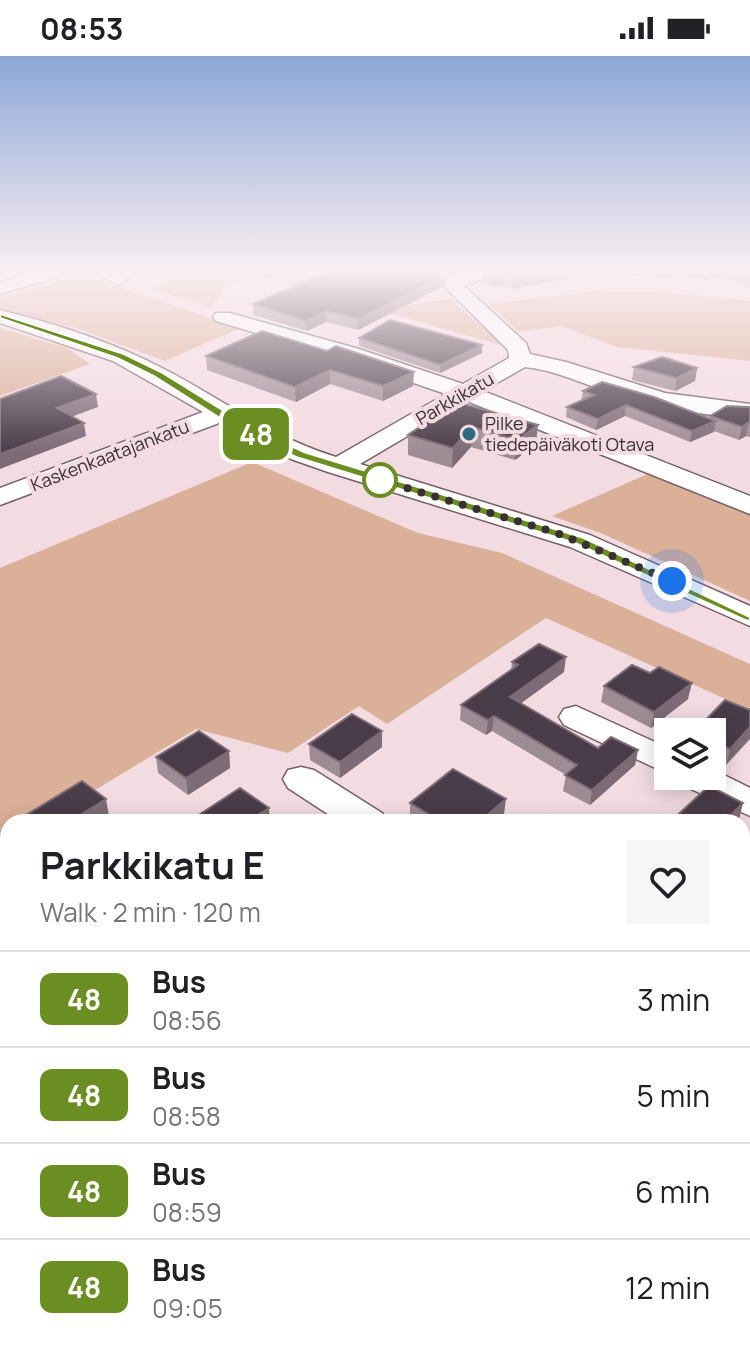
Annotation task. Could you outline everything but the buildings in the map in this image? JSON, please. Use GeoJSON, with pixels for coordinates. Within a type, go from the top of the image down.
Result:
{"type":"FeatureCollection","features":[{"type":"Feature","properties":{"kind":"street"},"geometry":{"type":"LineString","coordinates":[[50,332],[121,356],[273,443],[337,467],[580,541],[750,617]]}},
{"type":"Feature","properties":{"kind":"street"},"geometry":{"type":"LineString","coordinates":[[276,332],[467,393],[750,506]]}},
{"type":"Feature","properties":{"kind":"street"},"geometry":{"type":"LineString","coordinates":[[502,332],[518,348],[521,360],[555,364],[617,387],[658,398],[696,406],[750,411]]}},
{"type":"Feature","properties":{"kind":"street","name":"Parkkikatu"},"geometry":{"type":"LineString","coordinates":[[337,467],[521,360]]}},
{"type":"Feature","properties":{"kind":"street","name":"Kaskenkaatajankatu"},"geometry":{"type":"LineString","coordinates":[[0,497],[220,414]]}},
{"type":"Feature","properties":{"kind":"street"},"geometry":{"type":"LineString","coordinates":[[576,717],[654,755]]}},
{"type":"Feature","properties":{"kind":"street"},"geometry":{"type":"LineString","coordinates":[[301,779],[356,814]]}},
{"type":"Feature","properties":{"kind":"street"},"geometry":{"type":"LineString","coordinates":[[724,790],[750,803]]}},
{"type":"Feature","properties":{"kind":"shaded area"},"geometry":{"type":"Polygon","coordinates":[[[0,332],[15,332],[67,348],[90,364],[0,396],[0,332]]]}},
{"type":"Feature","properties":{"kind":"shaded area"},"geometry":{"type":"Polygon","coordinates":[[[88,332],[230,332],[165,361],[88,332]]]}},
{"type":"Feature","properties":{"kind":"shaded area"},"geometry":{"type":"Polygon","coordinates":[[[457,332],[488,332],[504,346],[457,332]]]}},
{"type":"Feature","properties":{"kind":"shaded area"},"geometry":{"type":"Polygon","coordinates":[[[578,332],[750,332],[750,361],[617,347],[578,332]]]}},
{"type":"Feature","properties":{"kind":"shaded area"},"geometry":{"type":"Polygon","coordinates":[[[252,462],[418,533],[502,553],[750,664],[750,710],[546,618],[387,724],[359,706],[288,753],[196,729],[55,814],[0,814],[0,568],[252,462]]]}},
{"type":"Feature","properties":{"kind":"shaded area"},"geometry":{"type":"Polygon","coordinates":[[[652,472],[750,514],[750,601],[603,534],[552,516],[652,472]]]}},
{"type":"Feature","properties":{"kind":"bus line","name":"48"},"geometry":{"type":"LineString","coordinates":[[54,332],[121,356],[157,374],[273,443],[337,467],[580,541],[750,617]]}},
{"type":"Feature","properties":{"kind":"place","name":"Pilke tiedepäiväkoti Otava"},"geometry":{"type":"Point","coordinates":[469,434]}},
{"type":"Feature","properties":{"kind":"route"},"geometry":{"type":"LineString","coordinates":[[380,480],[534,525],[620,557],[672,581]]}}]}
